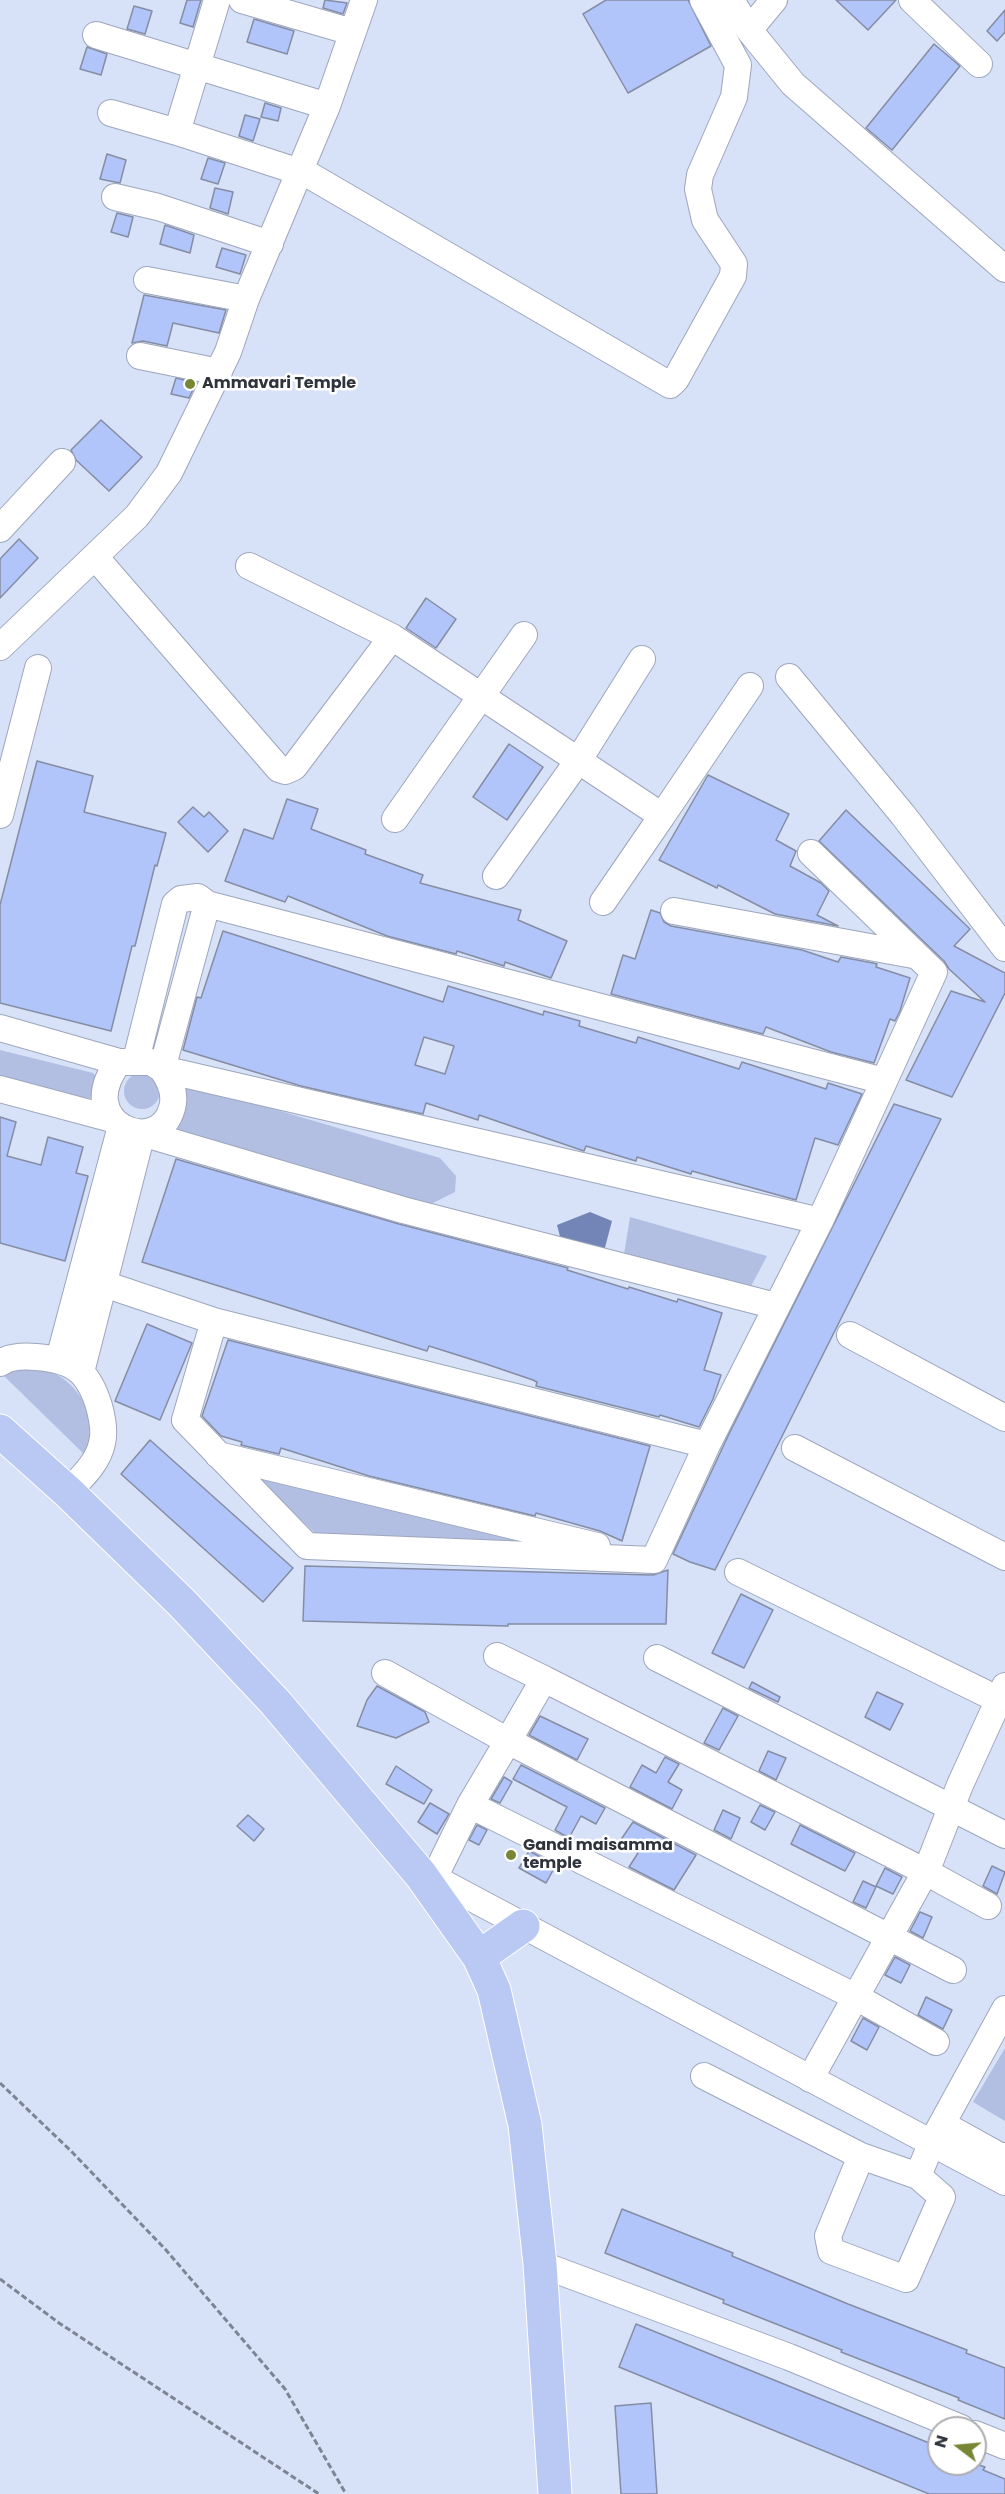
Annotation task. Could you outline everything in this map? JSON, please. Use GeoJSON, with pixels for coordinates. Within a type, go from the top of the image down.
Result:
{"type":"FeatureCollection","features":[{"type":"Feature","properties":{"kind":"main road"},"geometry":{"type":"LineString","coordinates":[[0,1431],[68,1492],[182,1603],[275,1702],[427,1876],[479,1957],[494,1990],[525,2125],[540,2264],[555,2494]]}},
{"type":"Feature","properties":{"kind":"main road"},"geometry":{"type":"LineString","coordinates":[[479,1957],[523,1926]]}},
{"type":"Feature","properties":{"kind":"street"},"geometry":{"type":"LineString","coordinates":[[177,132],[217,0]]}},
{"type":"Feature","properties":{"kind":"street"},"geometry":{"type":"LineString","coordinates":[[242,0],[352,32]]}},
{"type":"Feature","properties":{"kind":"street"},"geometry":{"type":"LineString","coordinates":[[0,647],[96,558],[137,516],[169,473],[219,372],[246,299],[327,106],[364,0]]}},
{"type":"Feature","properties":{"kind":"street"},"geometry":{"type":"LineString","coordinates":[[111,113],[299,171],[670,385],[676,379],[733,276],[734,264],[705,220],[698,189],[700,175],[734,97],[738,64],[703,0]]}},
{"type":"Feature","properties":{"kind":"street"},"geometry":{"type":"LineString","coordinates":[[731,0],[749,30],[793,84],[1005,269]]}},
{"type":"Feature","properties":{"kind":"street"},"geometry":{"type":"LineString","coordinates":[[749,30],[774,0]]}},
{"type":"Feature","properties":{"kind":"street"},"geometry":{"type":"LineString","coordinates":[[912,0],[979,64]]}},
{"type":"Feature","properties":{"kind":"street"},"geometry":{"type":"LineString","coordinates":[[96,35],[327,106]]}},
{"type":"Feature","properties":{"kind":"street"},"geometry":{"type":"LineString","coordinates":[[115,197],[158,207],[270,243]]}},
{"type":"Feature","properties":{"kind":"street"},"geometry":{"type":"LineString","coordinates":[[147,280],[246,299]]}},
{"type":"Feature","properties":{"kind":"street"},"geometry":{"type":"LineString","coordinates":[[140,356],[219,372]]}},
{"type":"Feature","properties":{"kind":"street"},"geometry":{"type":"LineString","coordinates":[[0,529],[62,462]]}},
{"type":"Feature","properties":{"kind":"street"},"geometry":{"type":"LineString","coordinates":[[96,558],[279,769],[285,771],[294,767],[392,637]]}},
{"type":"Feature","properties":{"kind":"street"},"geometry":{"type":"LineString","coordinates":[[249,566],[392,637],[662,816]]}},
{"type":"Feature","properties":{"kind":"street"},"geometry":{"type":"LineString","coordinates":[[395,819],[524,636]]}},
{"type":"Feature","properties":{"kind":"street"},"geometry":{"type":"LineString","coordinates":[[496,876],[578,761],[642,659]]}},
{"type":"Feature","properties":{"kind":"street"},"geometry":{"type":"LineString","coordinates":[[0,815],[38,668]]}},
{"type":"Feature","properties":{"kind":"street"},"geometry":{"type":"LineString","coordinates":[[789,677],[903,815],[1005,948]]}},
{"type":"Feature","properties":{"kind":"street"},"geometry":{"type":"LineString","coordinates":[[603,902],[750,686]]}},
{"type":"Feature","properties":{"kind":"street"},"geometry":{"type":"LineString","coordinates":[[654,1560],[706,1445],[820,1221],[934,972],[913,955],[811,853]]}},
{"type":"Feature","properties":{"kind":"street"},"geometry":{"type":"LineString","coordinates":[[162,1069],[169,1078],[172,1090],[170,1114],[164,1124],[154,1131],[125,1126],[105,1111],[104,1100],[109,1078],[127,1061],[175,904],[181,899],[198,897],[207,904],[884,1081]]}},
{"type":"Feature","properties":{"kind":"street"},"geometry":{"type":"LineString","coordinates":[[162,1069],[207,904]]}},
{"type":"Feature","properties":{"kind":"street"},"geometry":{"type":"LineString","coordinates":[[674,911],[913,955]]}},
{"type":"Feature","properties":{"kind":"street"},"geometry":{"type":"LineString","coordinates":[[0,1028],[127,1061],[151,1062],[162,1069],[820,1221]]}},
{"type":"Feature","properties":{"kind":"street"},"geometry":{"type":"LineString","coordinates":[[0,1089],[403,1210],[776,1306]]}},
{"type":"Feature","properties":{"kind":"street"},"geometry":{"type":"LineString","coordinates":[[81,1372],[104,1284],[125,1126]]}},
{"type":"Feature","properties":{"kind":"street"},"geometry":{"type":"LineString","coordinates":[[59,1359],[125,1126]]}},
{"type":"Feature","properties":{"kind":"street"},"geometry":{"type":"LineString","coordinates":[[104,1284],[214,1321],[706,1445]]}},
{"type":"Feature","properties":{"kind":"street"},"geometry":{"type":"LineString","coordinates":[[214,1321],[185,1420],[307,1546],[654,1560]]}},
{"type":"Feature","properties":{"kind":"street"},"geometry":{"type":"LineString","coordinates":[[850,1335],[1005,1418]]}},
{"type":"Feature","properties":{"kind":"street"},"geometry":{"type":"LineString","coordinates":[[0,1363],[27,1356],[59,1359],[81,1372],[95,1394],[102,1417],[103,1442],[95,1462],[68,1492]]}},
{"type":"Feature","properties":{"kind":"street"},"geometry":{"type":"LineString","coordinates":[[795,1448],[1005,1557]]}},
{"type":"Feature","properties":{"kind":"street"},"geometry":{"type":"LineString","coordinates":[[218,1455],[654,1560]]}},
{"type":"Feature","properties":{"kind":"street"},"geometry":{"type":"LineString","coordinates":[[738,1572],[999,1709],[951,1809],[926,1872],[810,2079]]}},
{"type":"Feature","properties":{"kind":"street"},"geometry":{"type":"LineString","coordinates":[[498,1656],[926,1872],[988,1906]]}},
{"type":"Feature","properties":{"kind":"street"},"geometry":{"type":"LineString","coordinates":[[657,1658],[1005,1835]]}},
{"type":"Feature","properties":{"kind":"street"},"geometry":{"type":"LineString","coordinates":[[385,1673],[508,1741],[953,1970]]}},
{"type":"Feature","properties":{"kind":"street"},"geometry":{"type":"LineString","coordinates":[[544,1679],[427,1876],[810,2079],[937,2133],[1005,2156]]}},
{"type":"Feature","properties":{"kind":"street"},"geometry":{"type":"LineString","coordinates":[[470,1805],[856,1997],[936,2042]]}},
{"type":"Feature","properties":{"kind":"street"},"geometry":{"type":"LineString","coordinates":[[918,2176],[937,2133],[1005,2009]]}},
{"type":"Feature","properties":{"kind":"street"},"geometry":{"type":"LineString","coordinates":[[704,2076],[861,2156],[918,2176],[942,2197],[906,2279],[831,2251],[828,2236],[861,2156]]}},
{"type":"Feature","properties":{"kind":"street"},"geometry":{"type":"LineString","coordinates":[[937,2133],[1005,2182]]}},
{"type":"Feature","properties":{"kind":"street"},"geometry":{"type":"LineString","coordinates":[[540,2264],[789,2357],[932,2416]]}},
{"type":"Feature","properties":{"kind":"street"},"geometry":{"type":"LineString","coordinates":[[987,2439],[1005,2446]]}},
{"type":"Feature","properties":{"kind":"path"},"geometry":{"type":"LineString","coordinates":[[0,2083],[71,2151],[166,2250],[285,2389],[346,2494]]}},
{"type":"Feature","properties":{"kind":"path"},"geometry":{"type":"LineString","coordinates":[[0,2279],[88,2342],[320,2494]]}},
{"type":"Feature","properties":{"kind":"shaded area"},"geometry":{"type":"Polygon","coordinates":[[[0,1050],[93,1073],[98,1078],[96,1096],[83,1100],[0,1078],[0,1050]]]}},
{"type":"Feature","properties":{"kind":"shaded area"},"geometry":{"type":"Polygon","coordinates":[[[142,1073],[155,1078],[160,1091],[155,1104],[142,1109],[129,1104],[124,1091],[129,1078],[142,1073]]]}},
{"type":"Feature","properties":{"kind":"shaded area"},"geometry":{"type":"Polygon","coordinates":[[[185,1083],[440,1158],[456,1176],[455,1192],[421,1209],[170,1134],[185,1083]]]}},
{"type":"Feature","properties":{"kind":"shaded area"},"geometry":{"type":"Polygon","coordinates":[[[590,1212],[612,1221],[603,1255],[562,1244],[557,1225],[590,1212]]]}},
{"type":"Feature","properties":{"kind":"shaded area"},"geometry":{"type":"Polygon","coordinates":[[[630,1217],[767,1256],[741,1305],[622,1267],[630,1217]]]}},
{"type":"Feature","properties":{"kind":"shaded area"},"geometry":{"type":"Polygon","coordinates":[[[13,1368],[35,1368],[57,1374],[80,1396],[90,1416],[92,1426],[91,1439],[85,1455],[3,1375],[13,1368]]]}},
{"type":"Feature","properties":{"kind":"shaded area"},"geometry":{"type":"Polygon","coordinates":[[[254,1475],[554,1547],[315,1533],[254,1475]]]}},
{"type":"Feature","properties":{"kind":"shaded area"},"geometry":{"type":"Polygon","coordinates":[[[1005,2048],[1005,2121],[973,2102],[1005,2048]]]}},
{"type":"Feature","properties":{"kind":"building"},"geometry":{"type":"Polygon","coordinates":[[[187,0],[201,0],[193,27],[180,23],[187,0]]]}},
{"type":"Feature","properties":{"kind":"building"},"geometry":{"type":"Polygon","coordinates":[[[325,0],[347,3],[343,14],[323,8],[325,0]]]}},
{"type":"Feature","properties":{"kind":"building"},"geometry":{"type":"Polygon","coordinates":[[[606,0],[688,0],[711,46],[628,93],[583,14],[606,0]]]}},
{"type":"Feature","properties":{"kind":"building"},"geometry":{"type":"Polygon","coordinates":[[[836,0],[896,0],[868,30],[836,0]]]}},
{"type":"Feature","properties":{"kind":"building"},"geometry":{"type":"Polygon","coordinates":[[[134,6],[152,11],[145,34],[127,29],[134,6]]]}},
{"type":"Feature","properties":{"kind":"building"},"geometry":{"type":"Polygon","coordinates":[[[1005,10],[1005,32],[997,41],[987,31],[1005,10]]]}},
{"type":"Feature","properties":{"kind":"building"},"geometry":{"type":"Polygon","coordinates":[[[254,19],[294,31],[287,54],[247,42],[254,19]]]}},
{"type":"Feature","properties":{"kind":"building"},"geometry":{"type":"Polygon","coordinates":[[[934,44],[960,66],[892,150],[866,128],[934,44]]]}},
{"type":"Feature","properties":{"kind":"building"},"geometry":{"type":"Polygon","coordinates":[[[87,47],[107,54],[101,75],[80,69],[87,47]]]}},
{"type":"Feature","properties":{"kind":"building"},"geometry":{"type":"Polygon","coordinates":[[[265,103],[281,108],[278,121],[261,117],[265,103]]]}},
{"type":"Feature","properties":{"kind":"building"},"geometry":{"type":"Polygon","coordinates":[[[245,115],[260,119],[253,141],[239,136],[245,115]]]}},
{"type":"Feature","properties":{"kind":"building"},"geometry":{"type":"Polygon","coordinates":[[[107,154],[126,160],[120,183],[100,179],[107,154]]]}},
{"type":"Feature","properties":{"kind":"building"},"geometry":{"type":"Polygon","coordinates":[[[208,158],[225,163],[218,184],[201,179],[208,158]]]}},
{"type":"Feature","properties":{"kind":"building"},"geometry":{"type":"Polygon","coordinates":[[[215,188],[233,192],[228,214],[210,208],[215,188]]]}},
{"type":"Feature","properties":{"kind":"building"},"geometry":{"type":"Polygon","coordinates":[[[117,213],[133,217],[128,237],[111,232],[117,213]]]}},
{"type":"Feature","properties":{"kind":"building"},"geometry":{"type":"Polygon","coordinates":[[[165,225],[194,235],[190,253],[160,244],[165,225]]]}},
{"type":"Feature","properties":{"kind":"building"},"geometry":{"type":"Polygon","coordinates":[[[222,248],[246,255],[240,274],[216,267],[222,248]]]}},
{"type":"Feature","properties":{"kind":"building"},"geometry":{"type":"Polygon","coordinates":[[[144,295],[226,310],[219,333],[173,323],[167,346],[143,341],[132,343],[144,295]]]}},
{"type":"Feature","properties":{"kind":"building"},"geometry":{"type":"Polygon","coordinates":[[[176,378],[196,383],[189,398],[171,394],[176,378]]]}},
{"type":"Feature","properties":{"kind":"building"},"geometry":{"type":"Polygon","coordinates":[[[101,420],[142,457],[109,491],[76,460],[71,450],[101,420]]]}},
{"type":"Feature","properties":{"kind":"building"},"geometry":{"type":"Polygon","coordinates":[[[19,539],[38,558],[0,598],[0,559],[19,539]]]}},
{"type":"Feature","properties":{"kind":"building"},"geometry":{"type":"Polygon","coordinates":[[[426,598],[456,619],[436,648],[406,628],[426,598]]]}},
{"type":"Feature","properties":{"kind":"building"},"geometry":{"type":"Polygon","coordinates":[[[509,744],[543,767],[507,820],[473,797],[509,744]]]}},
{"type":"Feature","properties":{"kind":"building"},"geometry":{"type":"Polygon","coordinates":[[[37,761],[93,776],[84,812],[166,833],[157,866],[155,865],[135,946],[132,946],[111,1031],[0,1003],[0,905],[37,761]]]}},
{"type":"Feature","properties":{"kind":"building"},"geometry":{"type":"Polygon","coordinates":[[[708,775],[789,814],[776,840],[796,851],[790,866],[821,883],[829,891],[817,915],[838,926],[775,914],[718,885],[717,888],[659,860],[708,775]]]}},
{"type":"Feature","properties":{"kind":"building"},"geometry":{"type":"Polygon","coordinates":[[[287,799],[318,809],[311,829],[366,850],[365,854],[423,875],[420,883],[521,910],[518,920],[567,941],[551,978],[505,962],[504,966],[457,951],[456,954],[387,936],[288,896],[285,902],[225,881],[244,829],[273,839],[287,799]]]}},
{"type":"Feature","properties":{"kind":"building"},"geometry":{"type":"Polygon","coordinates":[[[193,807],[204,817],[209,812],[228,831],[208,852],[178,822],[193,807]]]}},
{"type":"Feature","properties":{"kind":"building"},"geometry":{"type":"Polygon","coordinates":[[[846,810],[970,929],[954,946],[1005,973],[1005,993],[952,1097],[906,1080],[951,991],[985,1002],[819,841],[846,810]]]}},
{"type":"Feature","properties":{"kind":"building"},"geometry":{"type":"Polygon","coordinates":[[[651,910],[660,913],[664,922],[671,926],[802,950],[838,962],[841,957],[873,963],[877,964],[876,967],[910,978],[900,1011],[895,1021],[890,1019],[874,1063],[831,1052],[766,1027],[763,1034],[611,994],[623,955],[635,959],[651,910]]]}},
{"type":"Feature","properties":{"kind":"building"},"geometry":{"type":"Polygon","coordinates":[[[223,931],[443,1002],[448,986],[543,1015],[544,1011],[580,1021],[579,1026],[636,1043],[638,1037],[739,1069],[742,1062],[826,1089],[828,1083],[862,1094],[838,1145],[815,1138],[796,1200],[692,1171],[691,1174],[637,1157],[636,1161],[586,1146],[584,1151],[479,1115],[478,1120],[426,1103],[423,1114],[301,1086],[183,1050],[197,997],[201,998],[223,931]],[[424,1037],[415,1065],[445,1074],[454,1046],[424,1037]]]}},
{"type":"Feature","properties":{"kind":"building"},"geometry":{"type":"Polygon","coordinates":[[[894,1104],[941,1119],[715,1570],[690,1562],[673,1554],[728,1436],[894,1104]]]}},
{"type":"Feature","properties":{"kind":"building"},"geometry":{"type":"Polygon","coordinates":[[[0,1117],[16,1122],[7,1156],[41,1165],[48,1137],[83,1147],[76,1173],[88,1176],[65,1261],[0,1243],[0,1117]]]}},
{"type":"Feature","properties":{"kind":"building"},"geometry":{"type":"Polygon","coordinates":[[[176,1159],[399,1224],[568,1268],[567,1270],[628,1289],[629,1287],[677,1302],[678,1299],[722,1313],[704,1370],[721,1375],[713,1399],[699,1427],[660,1415],[659,1417],[536,1386],[537,1382],[533,1380],[429,1346],[427,1351],[142,1262],[176,1159]]]}},
{"type":"Feature","properties":{"kind":"building"},"geometry":{"type":"Polygon","coordinates":[[[147,1324],[192,1343],[160,1420],[115,1401],[147,1324]]]}},
{"type":"Feature","properties":{"kind":"building"},"geometry":{"type":"Polygon","coordinates":[[[228,1340],[650,1446],[622,1541],[600,1531],[536,1513],[535,1516],[369,1476],[281,1448],[279,1454],[241,1445],[242,1442],[221,1436],[202,1416],[228,1340]]]}},
{"type":"Feature","properties":{"kind":"building"},"geometry":{"type":"Polygon","coordinates":[[[150,1440],[293,1568],[263,1602],[121,1474],[150,1440]]]}},
{"type":"Feature","properties":{"kind":"building"},"geometry":{"type":"Polygon","coordinates":[[[305,1566],[653,1575],[668,1570],[666,1624],[508,1624],[508,1626],[303,1621],[305,1566]]]}},
{"type":"Feature","properties":{"kind":"building"},"geometry":{"type":"Polygon","coordinates":[[[741,1594],[773,1610],[744,1668],[712,1653],[741,1594]]]}},
{"type":"Feature","properties":{"kind":"building"},"geometry":{"type":"Polygon","coordinates":[[[752,1682],[780,1697],[778,1702],[749,1688],[752,1682]]]}},
{"type":"Feature","properties":{"kind":"building"},"geometry":{"type":"Polygon","coordinates":[[[377,1686],[425,1712],[429,1722],[396,1738],[357,1726],[367,1700],[377,1686]]]}},
{"type":"Feature","properties":{"kind":"building"},"geometry":{"type":"Polygon","coordinates":[[[877,1692],[903,1704],[890,1730],[865,1717],[877,1692]]]}},
{"type":"Feature","properties":{"kind":"building"},"geometry":{"type":"Polygon","coordinates":[[[723,1708],[738,1716],[719,1750],[704,1743],[723,1708]]]}},
{"type":"Feature","properties":{"kind":"building"},"geometry":{"type":"Polygon","coordinates":[[[540,1716],[588,1739],[577,1760],[529,1735],[540,1716]]]}},
{"type":"Feature","properties":{"kind":"building"},"geometry":{"type":"Polygon","coordinates":[[[768,1751],[786,1758],[776,1780],[759,1771],[768,1751]]]}},
{"type":"Feature","properties":{"kind":"building"},"geometry":{"type":"Polygon","coordinates":[[[665,1757],[679,1764],[668,1782],[682,1790],[672,1809],[630,1787],[642,1765],[656,1773],[665,1757]]]}},
{"type":"Feature","properties":{"kind":"building"},"geometry":{"type":"Polygon","coordinates":[[[521,1765],[605,1808],[596,1824],[581,1816],[569,1838],[555,1830],[567,1807],[513,1779],[521,1765]]]}},
{"type":"Feature","properties":{"kind":"building"},"geometry":{"type":"Polygon","coordinates":[[[396,1766],[432,1790],[424,1804],[386,1784],[396,1766]]]}},
{"type":"Feature","properties":{"kind":"building"},"geometry":{"type":"Polygon","coordinates":[[[504,1777],[512,1782],[500,1803],[491,1799],[504,1777]]]}},
{"type":"Feature","properties":{"kind":"building"},"geometry":{"type":"Polygon","coordinates":[[[430,1803],[449,1814],[437,1834],[418,1822],[430,1803]]]}},
{"type":"Feature","properties":{"kind":"building"},"geometry":{"type":"Polygon","coordinates":[[[760,1805],[775,1812],[765,1830],[751,1822],[760,1805]]]}},
{"type":"Feature","properties":{"kind":"building"},"geometry":{"type":"Polygon","coordinates":[[[723,1810],[740,1818],[731,1839],[714,1830],[723,1810]]]}},
{"type":"Feature","properties":{"kind":"building"},"geometry":{"type":"Polygon","coordinates":[[[248,1815],[264,1829],[254,1841],[237,1826],[248,1815]]]}},
{"type":"Feature","properties":{"kind":"building"},"geometry":{"type":"Polygon","coordinates":[[[633,1822],[696,1855],[674,1890],[629,1867],[638,1853],[620,1841],[633,1822]]]}},
{"type":"Feature","properties":{"kind":"building"},"geometry":{"type":"Polygon","coordinates":[[[477,1825],[487,1830],[479,1845],[469,1840],[477,1825]]]}},
{"type":"Feature","properties":{"kind":"building"},"geometry":{"type":"Polygon","coordinates":[[[800,1825],[855,1853],[845,1871],[791,1844],[800,1825]]]}},
{"type":"Feature","properties":{"kind":"building"},"geometry":{"type":"Polygon","coordinates":[[[529,1851],[556,1865],[546,1883],[519,1868],[529,1851]]]}},
{"type":"Feature","properties":{"kind":"building"},"geometry":{"type":"Polygon","coordinates":[[[992,1866],[1005,1872],[997,1894],[983,1886],[992,1866]]]}},
{"type":"Feature","properties":{"kind":"building"},"geometry":{"type":"Polygon","coordinates":[[[885,1868],[902,1877],[893,1894],[876,1886],[885,1868]]]}},
{"type":"Feature","properties":{"kind":"building"},"geometry":{"type":"Polygon","coordinates":[[[863,1881],[876,1887],[866,1908],[853,1902],[863,1881]]]}},
{"type":"Feature","properties":{"kind":"building"},"geometry":{"type":"Polygon","coordinates":[[[920,1912],[932,1917],[923,1938],[910,1931],[920,1912]]]}},
{"type":"Feature","properties":{"kind":"building"},"geometry":{"type":"Polygon","coordinates":[[[895,1957],[910,1965],[901,1983],[885,1975],[895,1957]]]}},
{"type":"Feature","properties":{"kind":"building"},"geometry":{"type":"Polygon","coordinates":[[[926,1997],[952,2010],[943,2029],[918,2015],[926,1997]]]}},
{"type":"Feature","properties":{"kind":"building"},"geometry":{"type":"Polygon","coordinates":[[[863,2018],[879,2027],[867,2050],[851,2041],[863,2018]]]}},
{"type":"Feature","properties":{"kind":"building"},"geometry":{"type":"Polygon","coordinates":[[[622,2209],[733,2253],[732,2256],[848,2304],[967,2350],[966,2353],[1005,2368],[1005,2419],[958,2400],[959,2398],[723,2303],[724,2300],[605,2253],[622,2209]]]}},
{"type":"Feature","properties":{"kind":"building"},"geometry":{"type":"Polygon","coordinates":[[[636,2324],[927,2442],[927,2476],[987,2476],[987,2472],[1005,2479],[1005,2494],[929,2494],[619,2367],[636,2324]]]}},
{"type":"Feature","properties":{"kind":"building"},"geometry":{"type":"Polygon","coordinates":[[[651,2403],[657,2494],[621,2494],[615,2406],[651,2403]]]}},
{"type":"Feature","properties":{"kind":"place","name":"Ammavari Temple"},"geometry":{"type":"Point","coordinates":[190,384]}},
{"type":"Feature","properties":{"kind":"place","name":"Gandi maisamma temple"},"geometry":{"type":"Point","coordinates":[511,1855]}}]}
